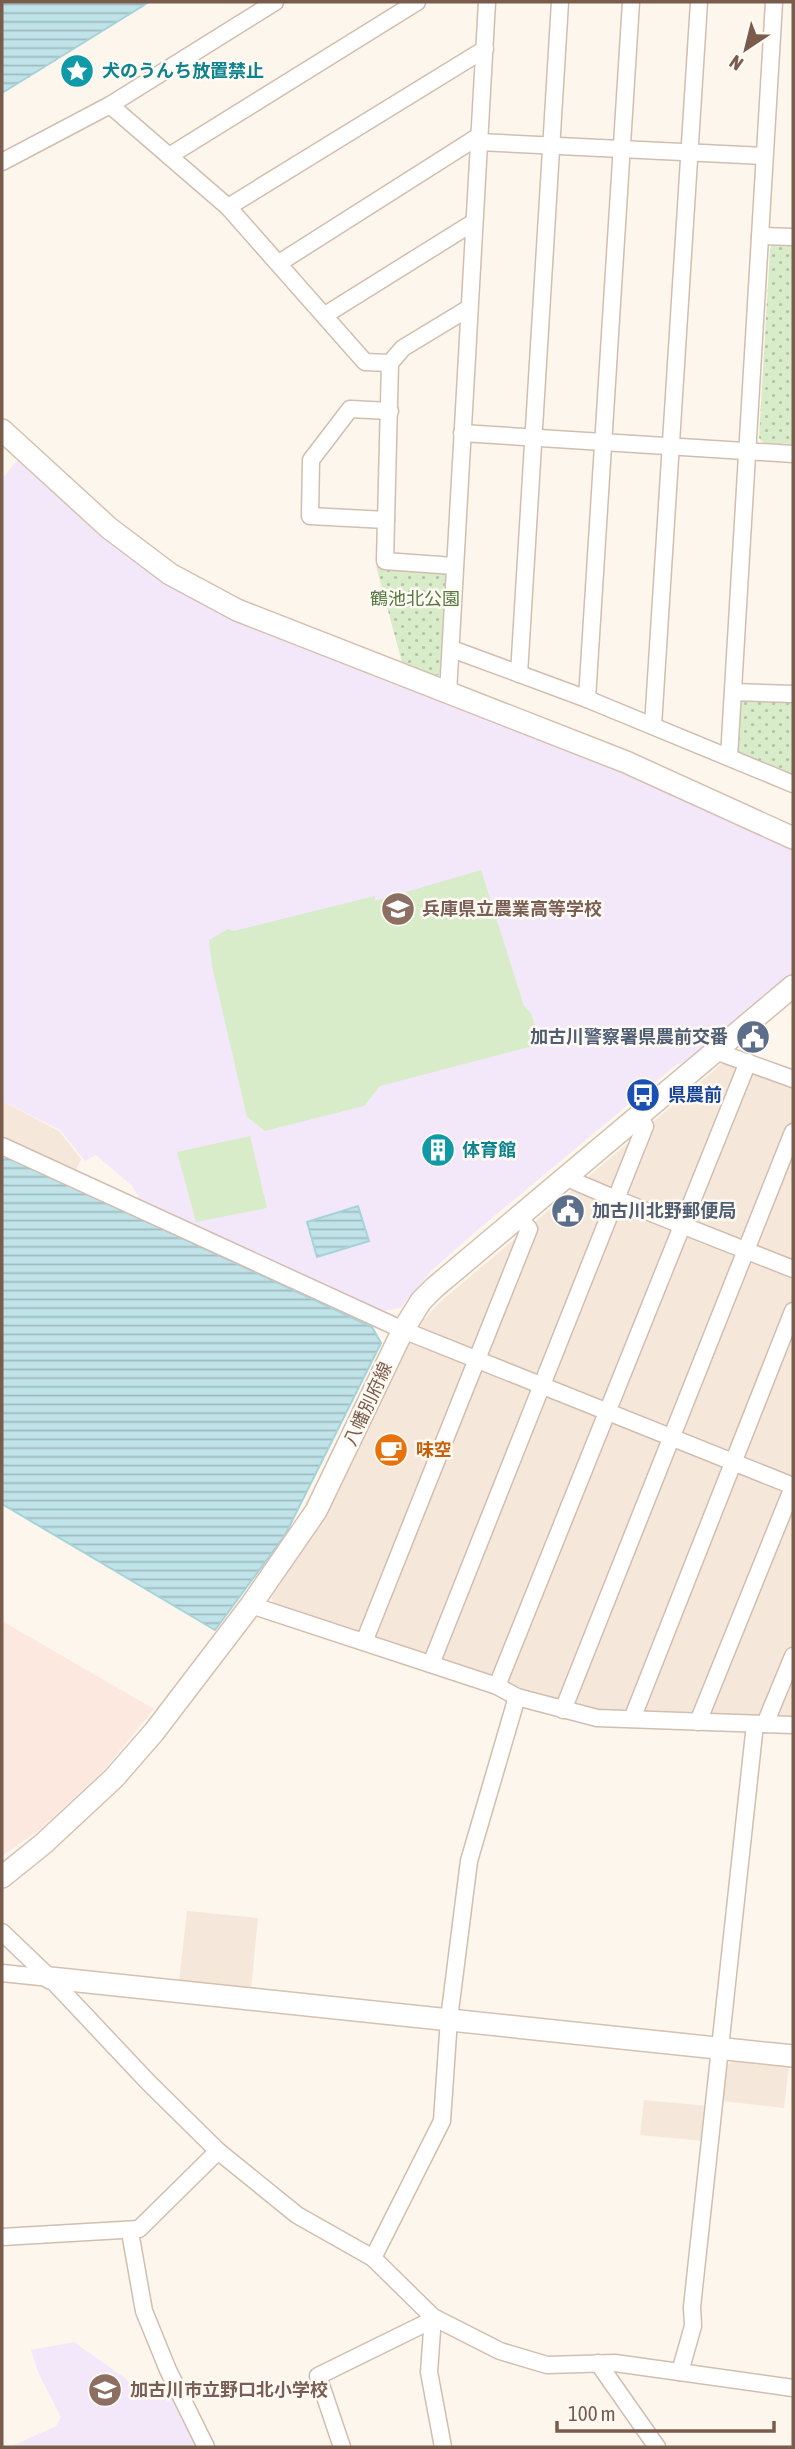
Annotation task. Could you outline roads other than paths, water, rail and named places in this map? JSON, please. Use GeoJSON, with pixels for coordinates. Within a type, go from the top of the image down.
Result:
{"type":"FeatureCollection","features":[{"type":"Feature","properties":{"kind":"street"},"geometry":{"type":"LineString","coordinates":[[2,162],[110,105],[275,2]]}},
{"type":"Feature","properties":{"kind":"street"},"geometry":{"type":"LineString","coordinates":[[169,156],[417,2]]}},
{"type":"Feature","properties":{"kind":"street"},"geometry":{"type":"LineString","coordinates":[[448,693],[487,2]]}},
{"type":"Feature","properties":{"kind":"street"},"geometry":{"type":"LineString","coordinates":[[519,674],[560,2]]}},
{"type":"Feature","properties":{"kind":"street"},"geometry":{"type":"LineString","coordinates":[[587,699],[631,2]]}},
{"type":"Feature","properties":{"kind":"street"},"geometry":{"type":"LineString","coordinates":[[653,726],[699,2]]}},
{"type":"Feature","properties":{"kind":"street"},"geometry":{"type":"LineString","coordinates":[[729,757],[774,2]]}},
{"type":"Feature","properties":{"kind":"street"},"geometry":{"type":"LineString","coordinates":[[228,207],[485,49]]}},
{"type":"Feature","properties":{"kind":"street"},"geometry":{"type":"LineString","coordinates":[[110,105],[228,207],[365,362],[390,363]]}},
{"type":"Feature","properties":{"kind":"street"},"geometry":{"type":"LineString","coordinates":[[279,263],[479,139],[551,146],[764,156]]}},
{"type":"Feature","properties":{"kind":"street"},"geometry":{"type":"LineString","coordinates":[[325,315],[474,222]]}},
{"type":"Feature","properties":{"kind":"street"},"geometry":{"type":"LineString","coordinates":[[760,236],[793,237]]}},
{"type":"Feature","properties":{"kind":"street"},"geometry":{"type":"LineString","coordinates":[[454,566],[385,561],[390,363],[403,348],[469,308]]}},
{"type":"Feature","properties":{"kind":"street"},"geometry":{"type":"LineString","coordinates":[[386,520],[310,516],[311,460],[350,410],[390,411]]}},
{"type":"Feature","properties":{"kind":"street"},"geometry":{"type":"LineString","coordinates":[[2,430],[110,528],[170,575],[237,610],[626,762],[793,838]]}},
{"type":"Feature","properties":{"kind":"street"},"geometry":{"type":"LineString","coordinates":[[462,433],[793,454]]}},
{"type":"Feature","properties":{"kind":"street"},"geometry":{"type":"LineString","coordinates":[[452,649],[587,699],[793,785]]}},
{"type":"Feature","properties":{"kind":"street"},"geometry":{"type":"LineString","coordinates":[[734,692],[793,694]]}},
{"type":"Feature","properties":{"kind":"street","name":"八幡別府線"},"geometry":{"type":"LineString","coordinates":[[2,1877],[43,1844],[114,1778],[161,1724],[251,1605],[316,1511],[403,1331],[421,1301],[793,986]]}},
{"type":"Feature","properties":{"kind":"street"},"geometry":{"type":"LineString","coordinates":[[715,1051],[793,1079]]}},
{"type":"Feature","properties":{"kind":"street"},"geometry":{"type":"LineString","coordinates":[[497,1686],[748,1062]]}},
{"type":"Feature","properties":{"kind":"street"},"geometry":{"type":"LineString","coordinates":[[430,1664],[645,1126],[638,1116]]}},
{"type":"Feature","properties":{"kind":"street"},"geometry":{"type":"LineString","coordinates":[[563,1710],[793,1132]]}},
{"type":"Feature","properties":{"kind":"street"},"geometry":{"type":"LineString","coordinates":[[2,1146],[403,1331],[793,1486],[698,1722]]}},
{"type":"Feature","properties":{"kind":"street"},"geometry":{"type":"LineString","coordinates":[[568,1174],[576,1182],[616,1199],[793,1269]]}},
{"type":"Feature","properties":{"kind":"street"},"geometry":{"type":"LineString","coordinates":[[364,1642],[529,1229],[519,1217]]}},
{"type":"Feature","properties":{"kind":"street"},"geometry":{"type":"LineString","coordinates":[[632,1719],[793,1311]]}},
{"type":"Feature","properties":{"kind":"street"},"geometry":{"type":"LineString","coordinates":[[251,1605],[497,1686],[517,1697],[597,1718],[793,1725]]}},
{"type":"Feature","properties":{"kind":"street"},"geometry":{"type":"LineString","coordinates":[[680,2372],[693,2326],[692,2307],[719,2048],[760,1724],[793,1656]]}},
{"type":"Feature","properties":{"kind":"street"},"geometry":{"type":"LineString","coordinates":[[373,2258],[442,2121],[449,2018],[469,1861],[517,1697]]}},
{"type":"Feature","properties":{"kind":"street"},"geometry":{"type":"LineString","coordinates":[[2,1931],[218,2151],[297,2215],[373,2258],[433,2317],[500,2351],[547,2365],[615,2363],[793,2388]]}},
{"type":"Feature","properties":{"kind":"street"},"geometry":{"type":"LineString","coordinates":[[2,1973],[793,2056]]}},
{"type":"Feature","properties":{"kind":"street"},"geometry":{"type":"LineString","coordinates":[[2,2237],[139,2230],[218,2151]]}},
{"type":"Feature","properties":{"kind":"street"},"geometry":{"type":"LineString","coordinates":[[130,2232],[144,2311],[168,2370],[206,2447]]}},
{"type":"Feature","properties":{"kind":"street"},"geometry":{"type":"LineString","coordinates":[[342,2447],[318,2376],[426,2323],[433,2317]]}},
{"type":"Feature","properties":{"kind":"street"},"geometry":{"type":"LineString","coordinates":[[433,2317],[429,2372],[443,2447]]}},
{"type":"Feature","properties":{"kind":"street"},"geometry":{"type":"LineString","coordinates":[[598,2363],[657,2447]]}},
{"type":"Feature","properties":{"kind":"water"},"geometry":{"type":"Polygon","coordinates":[[[2,2],[149,2],[2,93],[2,2]]]}},
{"type":"Feature","properties":{"kind":"water"},"geometry":{"type":"Polygon","coordinates":[[[9,1157],[372,1327],[381,1343],[285,1535],[215,1630],[2,1504],[2,1160],[9,1157]]]}},
{"type":"Feature","properties":{"kind":"water"},"geometry":{"type":"Polygon","coordinates":[[[358,1206],[369,1241],[317,1257],[307,1222],[358,1206]]]}},
{"type":"Feature","properties":{"kind":"place","name":"犬のうんち放置禁止"},"geometry":{"type":"Point","coordinates":[77,71]}},
{"type":"Feature","properties":{"kind":"place","name":"兵庫県立農業高等学校"},"geometry":{"type":"Point","coordinates":[398,909]}},
{"type":"Feature","properties":{"kind":"place","name":"加古川警察署県農前交番"},"geometry":{"type":"Point","coordinates":[753,1037]}},
{"type":"Feature","properties":{"kind":"place","name":"県農前"},"geometry":{"type":"Point","coordinates":[643,1095]}},
{"type":"Feature","properties":{"kind":"place","name":"体育館"},"geometry":{"type":"Point","coordinates":[438,1150]}},
{"type":"Feature","properties":{"kind":"place","name":"加古川北野郵便局"},"geometry":{"type":"Point","coordinates":[568,1211]}},
{"type":"Feature","properties":{"kind":"place","name":"味空"},"geometry":{"type":"Point","coordinates":[391,1450]}},
{"type":"Feature","properties":{"kind":"place","name":"加古川市立野口北小学校"},"geometry":{"type":"Point","coordinates":[105,2390]}},
{"type":"Feature","properties":{"kind":"park label","name":"鶴池北公園"},"geometry":{"type":"Point","coordinates":[415,599]}}]}
